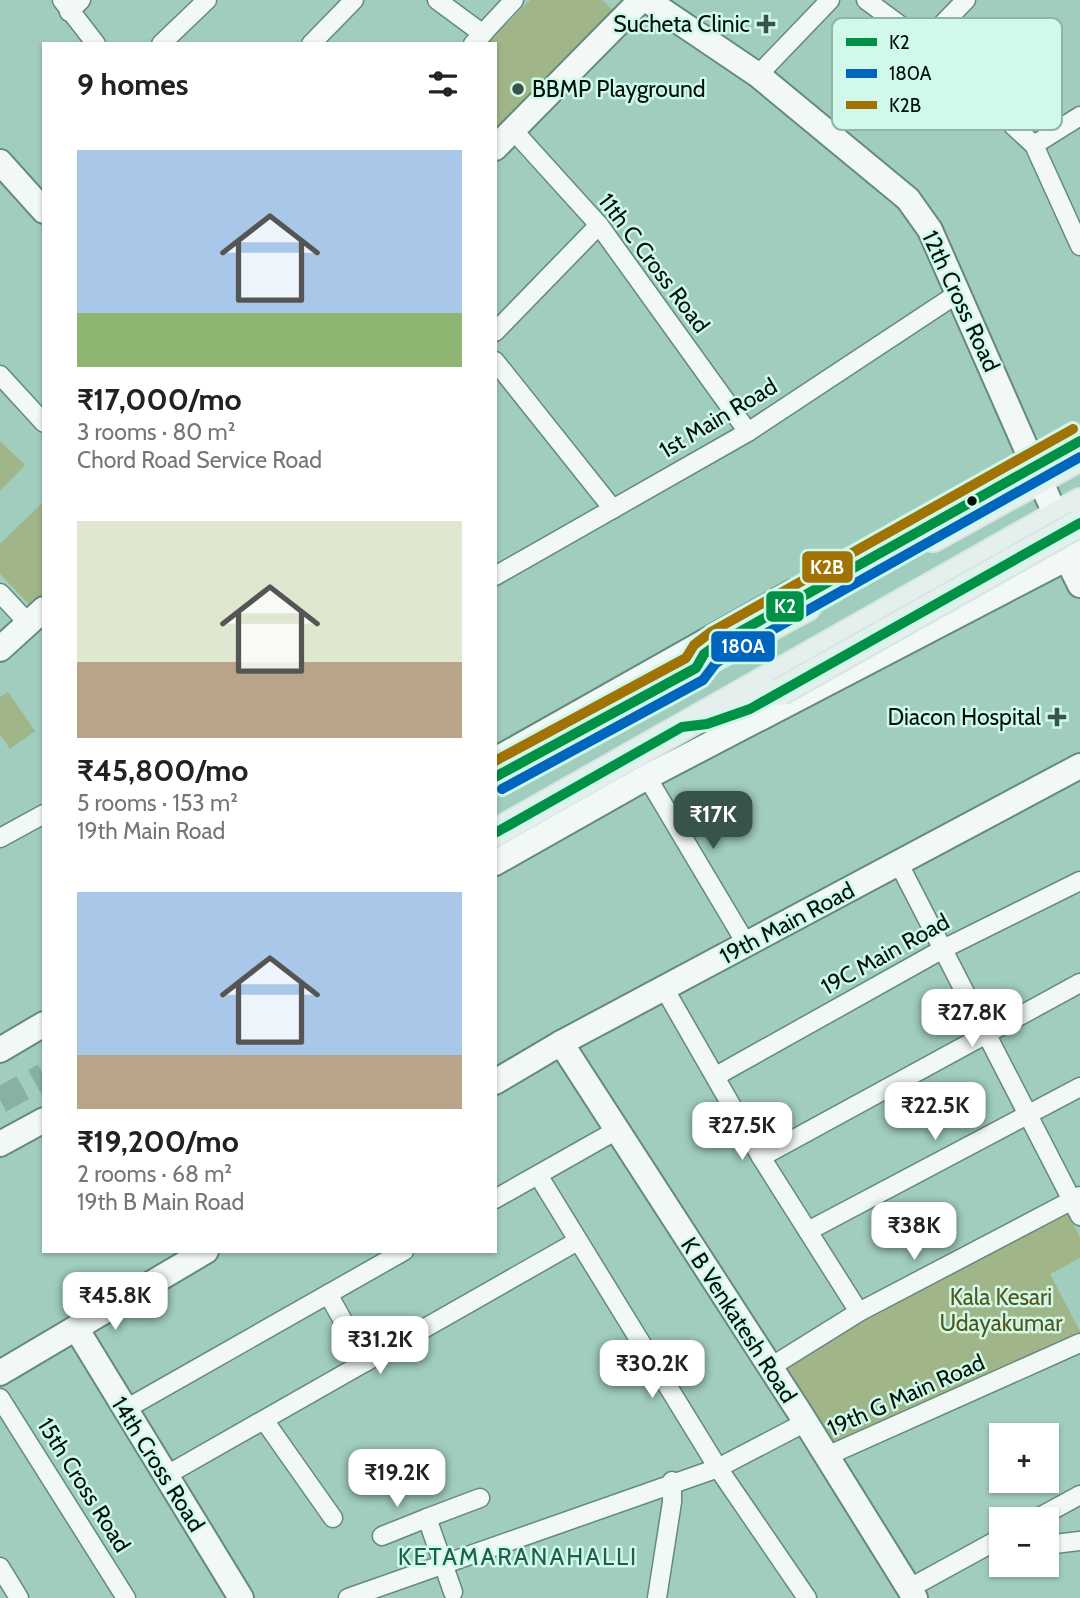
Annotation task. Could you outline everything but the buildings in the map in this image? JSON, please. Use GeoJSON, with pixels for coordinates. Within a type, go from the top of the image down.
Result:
{"type":"FeatureCollection","features":[{"type":"Feature","properties":{"kind":"main road"},"geometry":{"type":"LineString","coordinates":[[696,668],[704,654],[718,644],[1080,441]]}},
{"type":"Feature","properties":{"kind":"main road"},"geometry":{"type":"LineString","coordinates":[[497,776],[696,668],[1035,469],[1080,457]]}},
{"type":"Feature","properties":{"kind":"main road"},"geometry":{"type":"LineString","coordinates":[[682,727],[734,716],[780,692],[1068,519],[1080,502]]}},
{"type":"Feature","properties":{"kind":"main road"},"geometry":{"type":"LineString","coordinates":[[497,832],[682,727],[1068,519]]}},
{"type":"Feature","properties":{"kind":"street"},"geometry":{"type":"LineString","coordinates":[[163,42],[207,0]]}},
{"type":"Feature","properties":{"kind":"street"},"geometry":{"type":"LineString","coordinates":[[313,42],[354,0]]}},
{"type":"Feature","properties":{"kind":"street"},"geometry":{"type":"LineString","coordinates":[[437,0],[478,39],[514,0]]}},
{"type":"Feature","properties":{"kind":"street"},"geometry":{"type":"LineString","coordinates":[[497,146],[644,0]]}},
{"type":"Feature","properties":{"kind":"street","name":"12th Cross Road"},"geometry":{"type":"LineString","coordinates":[[644,0],[758,75],[908,200],[930,230],[960,292],[1035,469],[1068,519],[1076,551],[1080,585]]}},
{"type":"Feature","properties":{"kind":"street"},"geometry":{"type":"LineString","coordinates":[[758,75],[830,0]]}},
{"type":"Feature","properties":{"kind":"street"},"geometry":{"type":"LineString","coordinates":[[866,0],[890,18]]}},
{"type":"Feature","properties":{"kind":"street"},"geometry":{"type":"LineString","coordinates":[[948,18],[966,0]]}},
{"type":"Feature","properties":{"kind":"street"},"geometry":{"type":"LineString","coordinates":[[70,4],[95,42]]}},
{"type":"Feature","properties":{"kind":"street"},"geometry":{"type":"LineString","coordinates":[[1062,127],[1080,116]]}},
{"type":"Feature","properties":{"kind":"street","name":"11th C Cross Road"},"geometry":{"type":"LineString","coordinates":[[513,130],[599,225],[748,432]]}},
{"type":"Feature","properties":{"kind":"street"},"geometry":{"type":"LineString","coordinates":[[1018,130],[1034,145],[1080,246]]}},
{"type":"Feature","properties":{"kind":"street"},"geometry":{"type":"LineString","coordinates":[[1034,145],[1058,130]]}},
{"type":"Feature","properties":{"kind":"street"},"geometry":{"type":"LineString","coordinates":[[0,162],[42,209]]}},
{"type":"Feature","properties":{"kind":"street"},"geometry":{"type":"LineString","coordinates":[[497,330],[599,225]]}},
{"type":"Feature","properties":{"kind":"street","name":"1st Main Road"},"geometry":{"type":"LineString","coordinates":[[499,568],[613,509],[748,432],[960,292]]}},
{"type":"Feature","properties":{"kind":"street"},"geometry":{"type":"LineString","coordinates":[[497,364],[613,509]]}},
{"type":"Feature","properties":{"kind":"street"},"geometry":{"type":"LineString","coordinates":[[0,375],[42,421]]}},
{"type":"Feature","properties":{"kind":"street"},"geometry":{"type":"LineString","coordinates":[[497,759],[1035,469],[1080,431]]}},
{"type":"Feature","properties":{"kind":"street"},"geometry":{"type":"LineString","coordinates":[[497,862],[647,777],[1076,551]]}},
{"type":"Feature","properties":{"kind":"street"},"geometry":{"type":"LineString","coordinates":[[0,593],[36,617],[0,649]]}},
{"type":"Feature","properties":{"kind":"street","name":"19th Main Road"},"geometry":{"type":"LineString","coordinates":[[497,1081],[561,1043],[1080,766]]}},
{"type":"Feature","properties":{"kind":"street"},"geometry":{"type":"LineString","coordinates":[[647,777],[747,945]]}},
{"type":"Feature","properties":{"kind":"street"},"geometry":{"type":"LineString","coordinates":[[0,838],[42,815]]}},
{"type":"Feature","properties":{"kind":"street"},"geometry":{"type":"LineString","coordinates":[[769,1368],[859,1312],[1077,1204],[899,864]]}},
{"type":"Feature","properties":{"kind":"street","name":"19C Main Road"},"geometry":{"type":"LineString","coordinates":[[716,1076],[943,949],[1080,881]]}},
{"type":"Feature","properties":{"kind":"street"},"geometry":{"type":"LineString","coordinates":[[761,1157],[1080,983]]}},
{"type":"Feature","properties":{"kind":"street"},"geometry":{"type":"LineString","coordinates":[[664,988],[761,1157],[859,1312]]}},
{"type":"Feature","properties":{"kind":"street"},"geometry":{"type":"LineString","coordinates":[[0,1050],[42,1025]]}},
{"type":"Feature","properties":{"kind":"street","name":"K B Venkatesh Road"},"geometry":{"type":"LineString","coordinates":[[561,1043],[913,1593]]}},
{"type":"Feature","properties":{"kind":"street"},"geometry":{"type":"LineString","coordinates":[[808,1231],[1080,1087]]}},
{"type":"Feature","properties":{"kind":"street"},"geometry":{"type":"LineString","coordinates":[[0,1144],[42,1120]]}},
{"type":"Feature","properties":{"kind":"street"},"geometry":{"type":"LineString","coordinates":[[497,1198],[617,1130]]}},
{"type":"Feature","properties":{"kind":"street"},"geometry":{"type":"LineString","coordinates":[[538,1175],[576,1242],[718,1468],[807,1598]]}},
{"type":"Feature","properties":{"kind":"street"},"geometry":{"type":"LineString","coordinates":[[165,1476],[576,1242]]}},
{"type":"Feature","properties":{"kind":"street"},"geometry":{"type":"LineString","coordinates":[[0,1373],[203,1253]]}},
{"type":"Feature","properties":{"kind":"street"},"geometry":{"type":"LineString","coordinates":[[124,1410],[400,1253]]}},
{"type":"Feature","properties":{"kind":"street"},"geometry":{"type":"LineString","coordinates":[[328,1294],[366,1362]]}},
{"type":"Feature","properties":{"kind":"street","name":"14th Cross Road"},"geometry":{"type":"LineString","coordinates":[[76,1328],[241,1598]]}},
{"type":"Feature","properties":{"kind":"street","name":"19th G Main Road"},"geometry":{"type":"LineString","coordinates":[[827,1456],[1080,1343]]}},
{"type":"Feature","properties":{"kind":"street","name":"15th Cross Road"},"geometry":{"type":"LineString","coordinates":[[0,1398],[126,1598]]}},
{"type":"Feature","properties":{"kind":"street"},"geometry":{"type":"LineString","coordinates":[[264,1419],[333,1518]]}},
{"type":"Feature","properties":{"kind":"street"},"geometry":{"type":"LineString","coordinates":[[348,1598],[673,1481],[718,1468],[806,1422]]}},
{"type":"Feature","properties":{"kind":"street"},"geometry":{"type":"LineString","coordinates":[[657,1598],[673,1481]]}},
{"type":"Feature","properties":{"kind":"street"},"geometry":{"type":"LineString","coordinates":[[1058,1507],[1080,1495]]}},
{"type":"Feature","properties":{"kind":"street"},"geometry":{"type":"LineString","coordinates":[[382,1536],[480,1498]]}},
{"type":"Feature","properties":{"kind":"street"},"geometry":{"type":"LineString","coordinates":[[427,1518],[453,1592]]}},
{"type":"Feature","properties":{"kind":"street"},"geometry":{"type":"LineString","coordinates":[[1059,1543],[1080,1541]]}},
{"type":"Feature","properties":{"kind":"street"},"geometry":{"type":"LineString","coordinates":[[913,1593],[989,1544]]}},
{"type":"Feature","properties":{"kind":"street"},"geometry":{"type":"LineString","coordinates":[[964,1558],[989,1554]]}},
{"type":"Feature","properties":{"kind":"street"},"geometry":{"type":"LineString","coordinates":[[0,1567],[19,1598]]}},
{"type":"Feature","properties":{"kind":"green space","name":"BBMP Playground"},"geometry":{"type":"Polygon","coordinates":[[[530,0],[602,0],[616,13],[497,132],[497,42],[489,42],[530,0]]]}},
{"type":"Feature","properties":{"kind":"green space"},"geometry":{"type":"Polygon","coordinates":[[[0,441],[25,465],[0,491],[0,441]]]}},
{"type":"Feature","properties":{"kind":"green space"},"geometry":{"type":"Polygon","coordinates":[[[42,503],[42,597],[32,607],[0,574],[0,544],[42,503]]]}},
{"type":"Feature","properties":{"kind":"green space"},"geometry":{"type":"Polygon","coordinates":[[[8,692],[35,731],[10,749],[0,734],[0,697],[8,692]]]}},
{"type":"Feature","properties":{"kind":"green space","name":"Kala Kesari Udayakumar"},"geometry":{"type":"Polygon","coordinates":[[[1065,1209],[1080,1237],[1080,1258],[1050,1274],[1080,1331],[1080,1338],[837,1446],[786,1365],[1065,1209]]]}},
{"type":"Feature","properties":{"kind":"tunnel"},"geometry":{"type":"LineString","coordinates":[[0,1100],[42,1077]]}},
{"type":"Feature","properties":{"kind":"transit line","name":"K2B"},"geometry":{"type":"LineString","coordinates":[[497,760],[686,658],[694,645],[711,632],[1073,429]]}},
{"type":"Feature","properties":{"kind":"transit line","name":"K2"},"geometry":{"type":"LineString","coordinates":[[497,776],[696,668],[704,654],[718,644],[1080,441]]}},
{"type":"Feature","properties":{"kind":"transit line","name":"180A"},"geometry":{"type":"LineString","coordinates":[[502,789],[703,680],[715,664],[726,656],[1080,457]]}},
{"type":"Feature","properties":{"kind":"transit line","name":"K2"},"geometry":{"type":"LineString","coordinates":[[497,832],[682,727],[707,724],[750,709],[1080,523]]}},
{"type":"Feature","properties":{"kind":"place","name":"Sucheta Clinic"},"geometry":{"type":"Point","coordinates":[766,24]}},
{"type":"Feature","properties":{"kind":"place","name":"BBMP Playground"},"geometry":{"type":"Point","coordinates":[518,89]}},
{"type":"Feature","properties":{"kind":"place","name":"Diacon Hospital"},"geometry":{"type":"Point","coordinates":[1057,717]}},
{"type":"Feature","properties":{"kind":"district","name":"KETAMARANAHALLI"},"geometry":{"type":"Point","coordinates":[518,1557]}}]}
